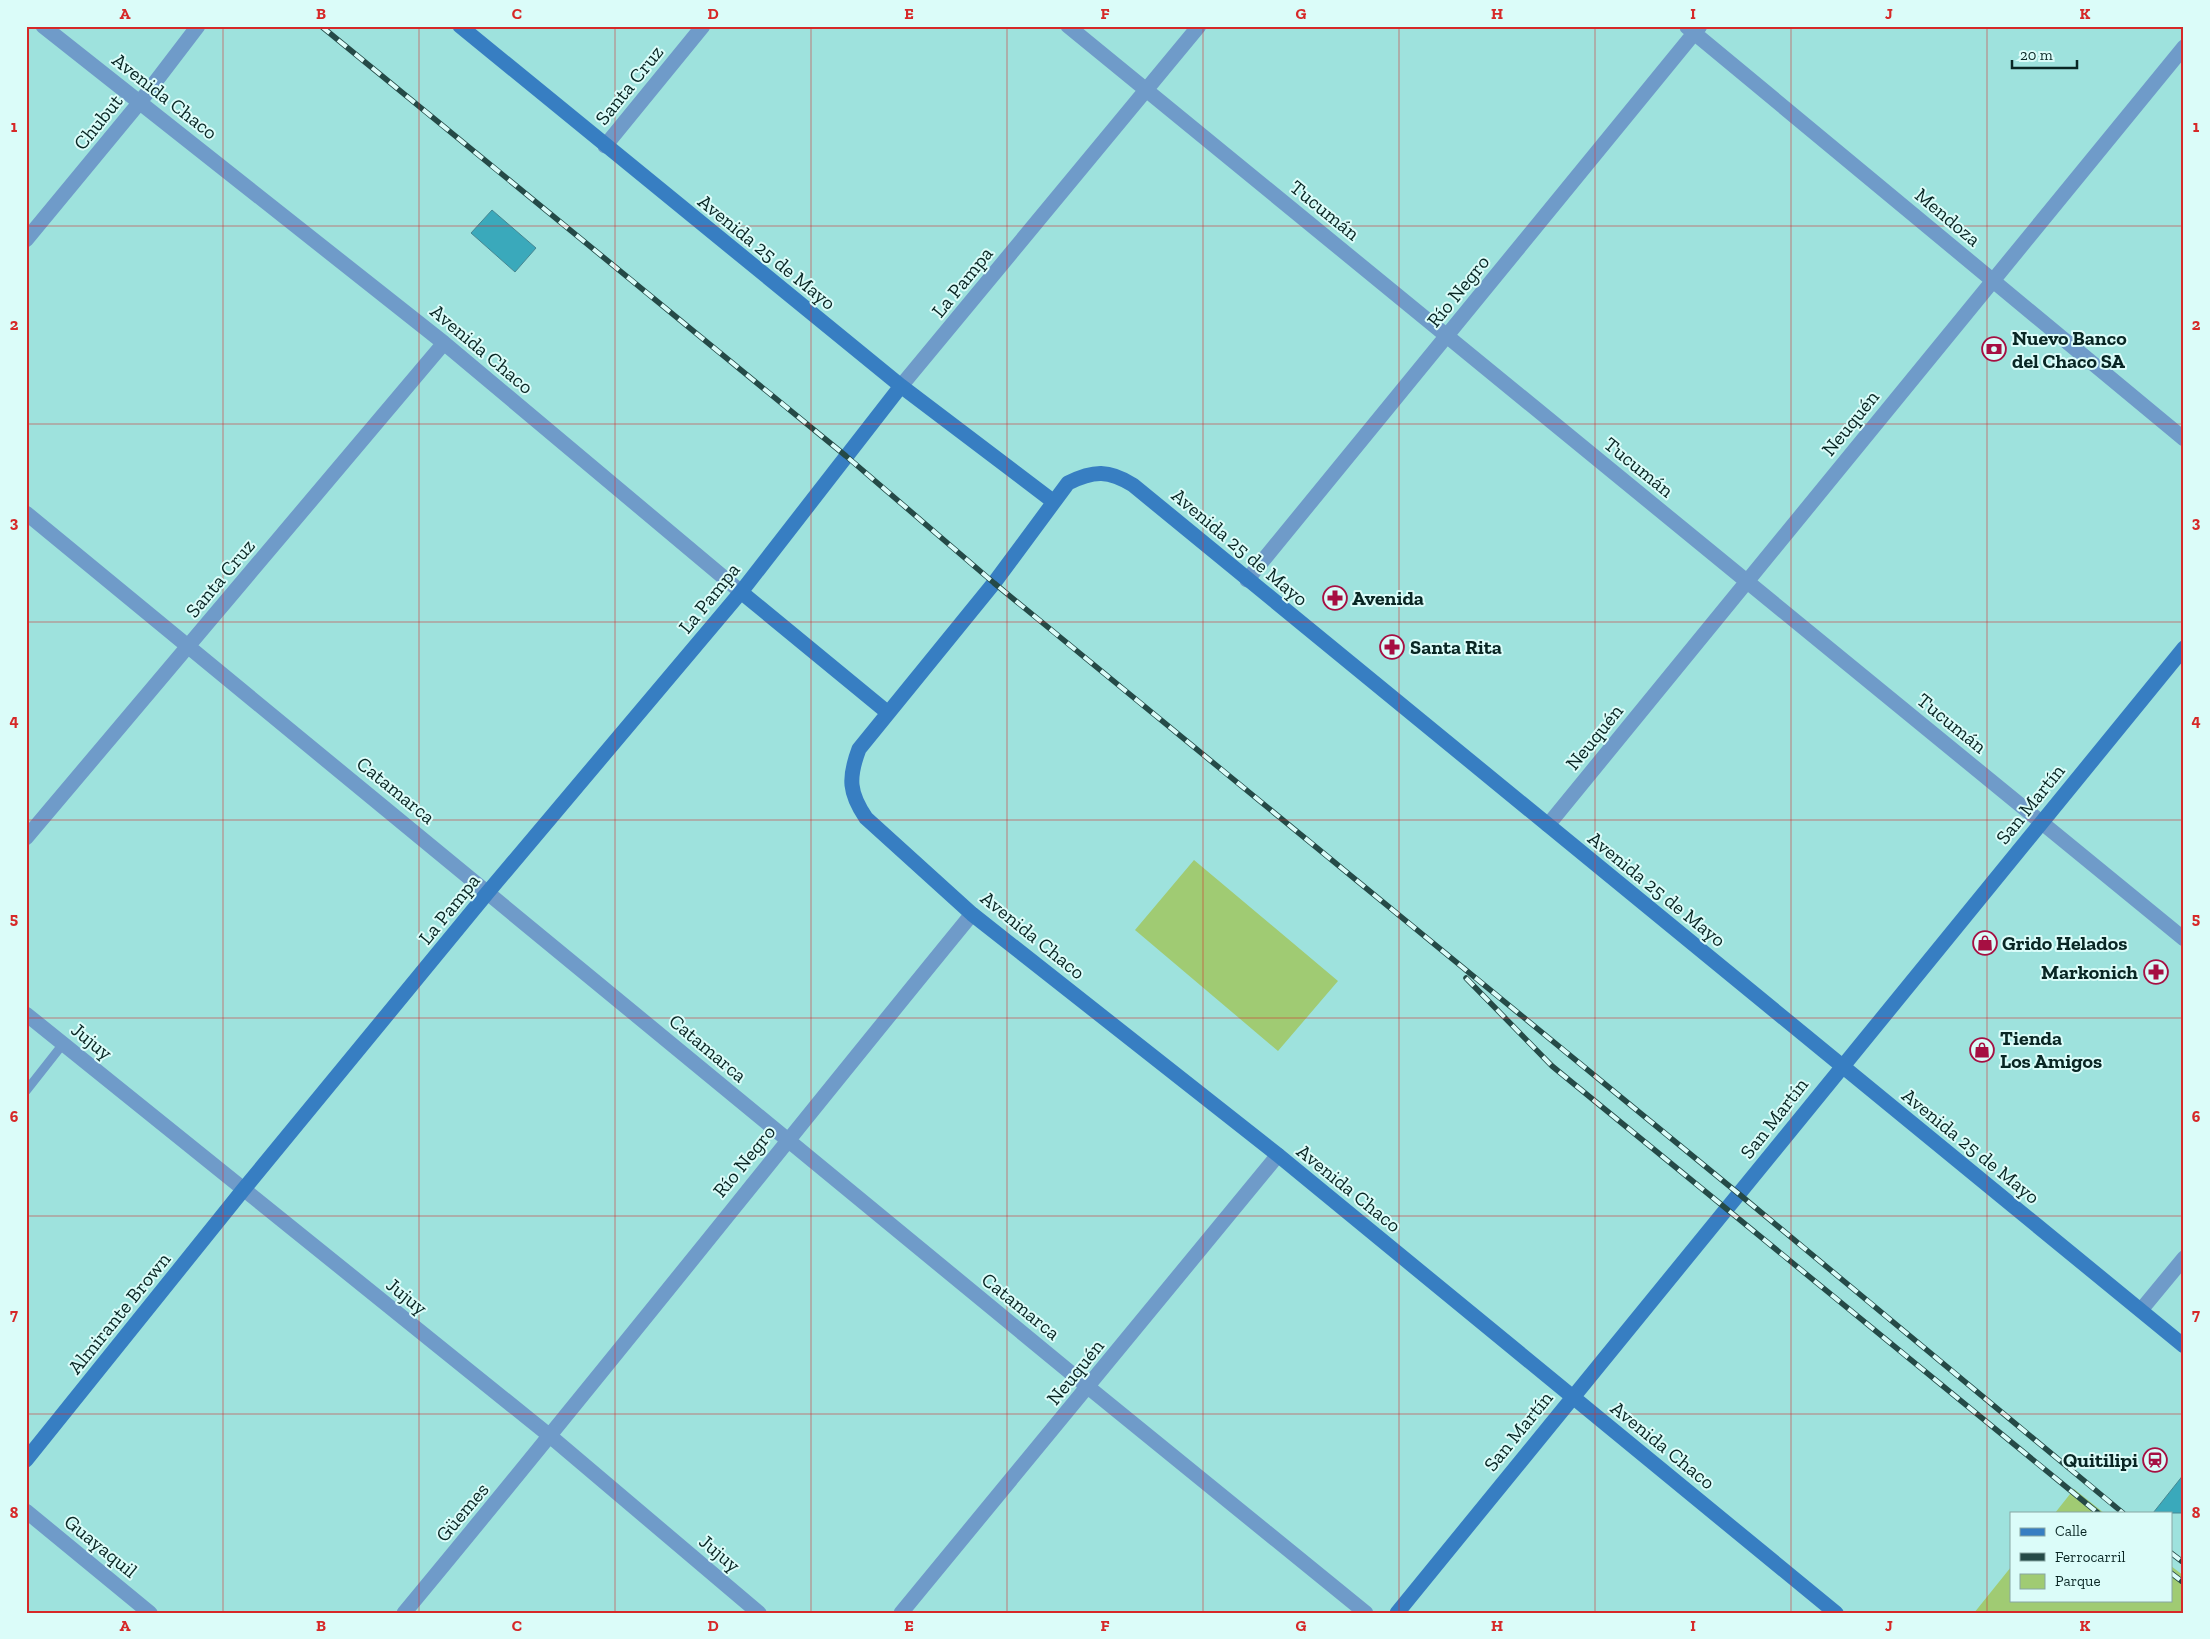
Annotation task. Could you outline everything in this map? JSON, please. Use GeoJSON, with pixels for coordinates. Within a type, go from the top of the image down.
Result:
{"type":"FeatureCollection","features":[{"type":"Feature","properties":{"kind":"street","name":"Avenida Chaco"},"geometry":{"type":"LineString","coordinates":[[43,26],[444,343],[887,712],[859,749],[852,767],[851,785],[856,803],[866,818],[972,914],[1278,1156],[1836,1613]]}},
{"type":"Feature","properties":{"kind":"street","name":"Chubut"},"geometry":{"type":"LineString","coordinates":[[26,240],[140,102],[198,26]]}},
{"type":"Feature","properties":{"kind":"street","name":"Avenida 25 de Mayo"},"geometry":{"type":"LineString","coordinates":[[460,26],[902,386],[1054,502],[1068,483],[1084,475],[1102,473],[1118,476],[1134,485],[2184,1346]]}},
{"type":"Feature","properties":{"kind":"street","name":"Santa Cruz"},"geometry":{"type":"LineString","coordinates":[[605,146],[703,26]]}},
{"type":"Feature","properties":{"kind":"street","name":"Tucumán"},"geometry":{"type":"LineString","coordinates":[[1068,26],[2184,939]]}},
{"type":"Feature","properties":{"kind":"street","name":"La Pampa"},"geometry":{"type":"LineString","coordinates":[[243,1190],[488,892],[741,592],[902,386],[1199,26]]}},
{"type":"Feature","properties":{"kind":"street","name":"Mendoza"},"geometry":{"type":"LineString","coordinates":[[1693,28],[1993,281],[2184,438]]}},
{"type":"Feature","properties":{"kind":"street","name":"Río Negro"},"geometry":{"type":"LineString","coordinates":[[1248,580],[1447,336],[1693,28]]}},
{"type":"Feature","properties":{"kind":"street","name":"Neuquén"},"geometry":{"type":"LineString","coordinates":[[1548,825],[2184,47]]}},
{"type":"Feature","properties":{"kind":"street","name":"Santa Cruz"},"geometry":{"type":"LineString","coordinates":[[26,838],[444,343]]}},
{"type":"Feature","properties":{"kind":"street"},"geometry":{"type":"LineString","coordinates":[[887,712],[994,583],[1054,502]]}},
{"type":"Feature","properties":{"kind":"street","name":"Catamarca"},"geometry":{"type":"LineString","coordinates":[[26,512],[1088,1388],[1366,1613]]}},
{"type":"Feature","properties":{"kind":"street","name":"San Martín"},"geometry":{"type":"LineString","coordinates":[[1397,1613],[1841,1066],[2184,648]]}},
{"type":"Feature","properties":{"kind":"street","name":"Río Negro"},"geometry":{"type":"LineString","coordinates":[[550,1436],[787,1140],[972,914]]}},
{"type":"Feature","properties":{"kind":"street","name":"Jujuy"},"geometry":{"type":"LineString","coordinates":[[26,1014],[550,1436],[759,1613]]}},
{"type":"Feature","properties":{"kind":"street","name":"Neuquén"},"geometry":{"type":"LineString","coordinates":[[901,1613],[1278,1156]]}},
{"type":"Feature","properties":{"kind":"street","name":"Almirante Brown"},"geometry":{"type":"LineString","coordinates":[[26,1460],[243,1190]]}},
{"type":"Feature","properties":{"kind":"street"},"geometry":{"type":"LineString","coordinates":[[2141,1310],[2184,1258]]}},
{"type":"Feature","properties":{"kind":"street","name":"Güemes"},"geometry":{"type":"LineString","coordinates":[[404,1613],[550,1436]]}},
{"type":"Feature","properties":{"kind":"street","name":"Guayaquil"},"geometry":{"type":"LineString","coordinates":[[26,1511],[150,1613]]}},
{"type":"Feature","properties":{"kind":"lane"},"geometry":{"type":"LineString","coordinates":[[26,1091],[63,1044]]}},
{"type":"Feature","properties":{"kind":"green space"},"geometry":{"type":"Polygon","coordinates":[[[1194,860],[1338,981],[1278,1051],[1135,930],[1194,860]]]}},
{"type":"Feature","properties":{"kind":"green space"},"geometry":{"type":"Polygon","coordinates":[[[2074,1489],[2103,1512],[2056,1512],[2074,1489]]]}},
{"type":"Feature","properties":{"kind":"green space"},"geometry":{"type":"Polygon","coordinates":[[[2172,1567],[2184,1576],[2184,1613],[1974,1613],[2010,1568],[2010,1602],[2172,1602],[2172,1567]]]}},
{"type":"Feature","properties":{"kind":"building"},"geometry":{"type":"Polygon","coordinates":[[[492,210],[536,248],[515,272],[471,233],[492,210]]]}},
{"type":"Feature","properties":{"kind":"building"},"geometry":{"type":"Polygon","coordinates":[[[2184,1474],[2184,1513],[2154,1512],[2184,1474]]]}},
{"type":"Feature","properties":{"kind":"railway"},"geometry":{"type":"LineString","coordinates":[[321,26],[846,456],[994,583],[1739,1194],[2122,1512]]}},
{"type":"Feature","properties":{"kind":"railway"},"geometry":{"type":"LineString","coordinates":[[1466,978],[1552,1066],[2097,1512]]}},
{"type":"Feature","properties":{"kind":"railway"},"geometry":{"type":"LineString","coordinates":[[2172,1554],[2184,1563]]}},
{"type":"Feature","properties":{"kind":"railway"},"geometry":{"type":"LineString","coordinates":[[2172,1574],[2184,1583]]}},
{"type":"Feature","properties":{"kind":"place","name":"Nuevo Banco del Chaco SA"},"geometry":{"type":"Point","coordinates":[1994,349]}},
{"type":"Feature","properties":{"kind":"place","name":"Avenida"},"geometry":{"type":"Point","coordinates":[1335,598]}},
{"type":"Feature","properties":{"kind":"place","name":"Santa Rita"},"geometry":{"type":"Point","coordinates":[1392,647]}},
{"type":"Feature","properties":{"kind":"place","name":"Grido Helados"},"geometry":{"type":"Point","coordinates":[1985,943]}},
{"type":"Feature","properties":{"kind":"place","name":"Markonich"},"geometry":{"type":"Point","coordinates":[2156,972]}},
{"type":"Feature","properties":{"kind":"place","name":"Tienda Los Amigos"},"geometry":{"type":"Point","coordinates":[1982,1050]}},
{"type":"Feature","properties":{"kind":"place","name":"Quitilipi"},"geometry":{"type":"Point","coordinates":[2155,1460]}}]}
